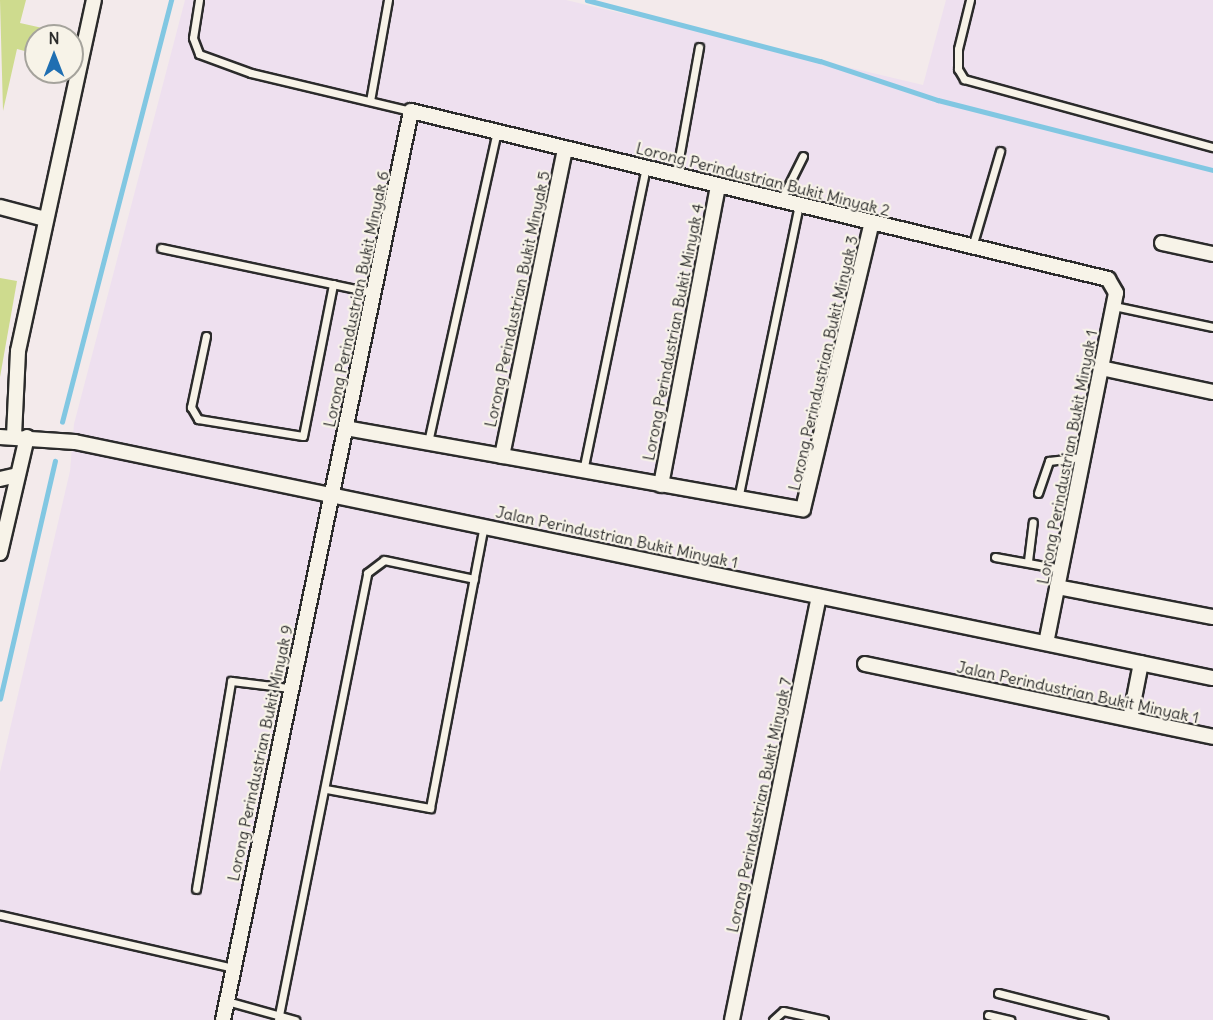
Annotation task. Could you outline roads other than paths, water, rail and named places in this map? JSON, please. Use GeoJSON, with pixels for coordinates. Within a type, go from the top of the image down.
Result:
{"type":"FeatureCollection","features":[{"type":"Feature","properties":{"kind":"street"},"geometry":{"type":"LineString","coordinates":[[0,553],[18,475],[14,437],[18,351],[94,0]]}},
{"type":"Feature","properties":{"kind":"street","name":"Lorong Perindustrian Bukit Minyak 2"},"geometry":{"type":"LineString","coordinates":[[411,111],[1108,279]]}},
{"type":"Feature","properties":{"kind":"street","name":"Lorong Perindustrian Bukit Minyak 6"},"geometry":{"type":"LineString","coordinates":[[333,494],[411,111]]}},
{"type":"Feature","properties":{"kind":"street","name":"Lorong Perindustrian Bukit Minyak 5"},"geometry":{"type":"LineString","coordinates":[[502,456],[565,148]]}},
{"type":"Feature","properties":{"kind":"street","name":"Lorong Perindustrian Bukit Minyak 4"},"geometry":{"type":"LineString","coordinates":[[661,484],[718,185]]}},
{"type":"Feature","properties":{"kind":"street"},"geometry":{"type":"LineString","coordinates":[[0,207],[45,219]]}},
{"type":"Feature","properties":{"kind":"street","name":"Lorong Perindustrian Bukit Minyak 3"},"geometry":{"type":"LineString","coordinates":[[738,499],[803,510],[872,222]]}},
{"type":"Feature","properties":{"kind":"street"},"geometry":{"type":"LineString","coordinates":[[1162,243],[1213,254]]}},
{"type":"Feature","properties":{"kind":"street","name":"Lorong Perindustrian Bukit Minyak 1"},"geometry":{"type":"LineString","coordinates":[[1046,642],[1116,293],[1108,279]]}},
{"type":"Feature","properties":{"kind":"street"},"geometry":{"type":"LineString","coordinates":[[1101,368],[1213,392]]}},
{"type":"Feature","properties":{"kind":"street"},"geometry":{"type":"LineString","coordinates":[[346,428],[738,499]]}},
{"type":"Feature","properties":{"kind":"street","name":"Jalan Perindustrian Bukit Minyak 1"},"geometry":{"type":"LineString","coordinates":[[14,437],[333,494],[1213,678]]}},
{"type":"Feature","properties":{"kind":"street"},"geometry":{"type":"LineString","coordinates":[[0,479],[18,475]]}},
{"type":"Feature","properties":{"kind":"street","name":"Lorong Perindustrian Bukit Minyak 9"},"geometry":{"type":"LineString","coordinates":[[223,1020],[289,688],[333,494]]}},
{"type":"Feature","properties":{"kind":"street"},"geometry":{"type":"LineString","coordinates":[[1058,587],[1213,617]]}},
{"type":"Feature","properties":{"kind":"street","name":"Lorong Perindustrian Bukit Minyak 7"},"geometry":{"type":"LineString","coordinates":[[732,1020],[819,597]]}},
{"type":"Feature","properties":{"kind":"street"},"geometry":{"type":"LineString","coordinates":[[1130,719],[1141,663]]}},
{"type":"Feature","properties":{"kind":"street","name":"Jalan Perindustrian Bukit Minyak 1"},"geometry":{"type":"LineString","coordinates":[[865,664],[1213,737]]}},
{"type":"Feature","properties":{"kind":"lane"},"geometry":{"type":"LineString","coordinates":[[199,0],[193,38],[200,54],[411,111]]}},
{"type":"Feature","properties":{"kind":"lane"},"geometry":{"type":"LineString","coordinates":[[370,101],[388,0]]}},
{"type":"Feature","properties":{"kind":"lane"},"geometry":{"type":"LineString","coordinates":[[970,0],[958,49],[958,69],[964,79],[1213,147]]}},
{"type":"Feature","properties":{"kind":"lane"},"geometry":{"type":"LineString","coordinates":[[676,175],[699,47]]}},
{"type":"Feature","properties":{"kind":"lane"},"geometry":{"type":"LineString","coordinates":[[428,443],[496,131]]}},
{"type":"Feature","properties":{"kind":"lane"},"geometry":{"type":"LineString","coordinates":[[972,247],[1000,151]]}},
{"type":"Feature","properties":{"kind":"lane"},"geometry":{"type":"LineString","coordinates":[[781,200],[803,156]]}},
{"type":"Feature","properties":{"kind":"lane"},"geometry":{"type":"LineString","coordinates":[[583,471],[646,168]]}},
{"type":"Feature","properties":{"kind":"lane"},"geometry":{"type":"LineString","coordinates":[[738,499],[799,205]]}},
{"type":"Feature","properties":{"kind":"lane"},"geometry":{"type":"LineString","coordinates":[[161,248],[374,293]]}},
{"type":"Feature","properties":{"kind":"lane"},"geometry":{"type":"LineString","coordinates":[[206,336],[191,407],[198,419],[303,436],[333,284]]}},
{"type":"Feature","properties":{"kind":"lane"},"geometry":{"type":"LineString","coordinates":[[1113,306],[1213,327]]}},
{"type":"Feature","properties":{"kind":"lane"},"geometry":{"type":"LineString","coordinates":[[1038,493],[1049,461],[1083,457]]}},
{"type":"Feature","properties":{"kind":"lane"},"geometry":{"type":"LineString","coordinates":[[1028,561],[1033,522]]}},
{"type":"Feature","properties":{"kind":"lane"},"geometry":{"type":"LineString","coordinates":[[326,789],[430,808],[484,526]]}},
{"type":"Feature","properties":{"kind":"lane"},"geometry":{"type":"LineString","coordinates":[[995,557],[1028,561],[1061,569]]}},
{"type":"Feature","properties":{"kind":"lane"},"geometry":{"type":"LineString","coordinates":[[278,1017],[326,789],[367,573],[384,560],[474,579]]}},
{"type":"Feature","properties":{"kind":"lane"},"geometry":{"type":"LineString","coordinates":[[196,889],[231,681],[289,688]]}},
{"type":"Feature","properties":{"kind":"lane"},"geometry":{"type":"LineString","coordinates":[[0,915],[234,968]]}},
{"type":"Feature","properties":{"kind":"lane"},"geometry":{"type":"LineString","coordinates":[[998,993],[1104,1020]]}},
{"type":"Feature","properties":{"kind":"lane"},"geometry":{"type":"LineString","coordinates":[[226,1001],[295,1020]]}},
{"type":"Feature","properties":{"kind":"lane"},"geometry":{"type":"LineString","coordinates":[[773,1020],[783,1011],[824,1020]]}},
{"type":"Feature","properties":{"kind":"lane"},"geometry":{"type":"LineString","coordinates":[[988,1016],[1010,1020]]}},
{"type":"Feature","properties":{"kind":"waterway"},"geometry":{"type":"LineString","coordinates":[[62,422],[171,0]]}},
{"type":"Feature","properties":{"kind":"waterway"},"geometry":{"type":"LineString","coordinates":[[587,0],[820,61],[938,100],[1213,170]]}},
{"type":"Feature","properties":{"kind":"waterway"},"geometry":{"type":"LineString","coordinates":[[0,699],[55,461]]}}]}
